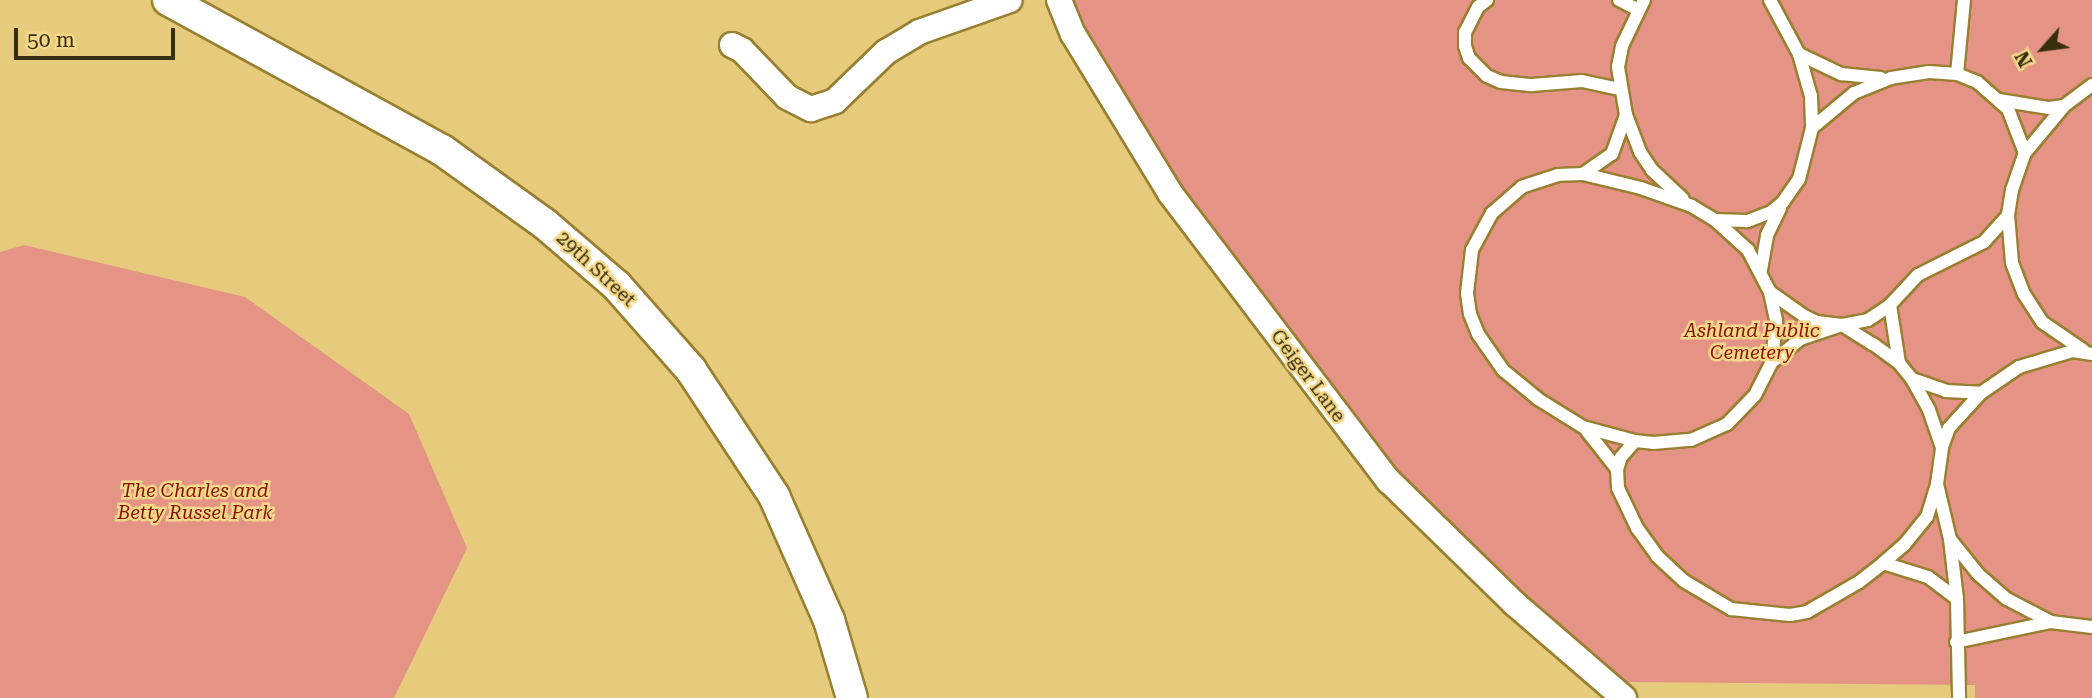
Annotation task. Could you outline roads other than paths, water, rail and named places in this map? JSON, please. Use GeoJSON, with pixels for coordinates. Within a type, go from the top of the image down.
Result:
{"type":"FeatureCollection","features":[{"type":"Feature","properties":{"kind":"street","name":"29th Street"},"geometry":{"type":"LineString","coordinates":[[168,0],[442,150],[545,223],[617,286],[691,370],[774,496],[829,620],[852,698]]}},
{"type":"Feature","properties":{"kind":"street"},"geometry":{"type":"LineString","coordinates":[[733,45],[742,50],[787,97],[811,109],[835,101],[886,52],[919,32],[1010,0]]}},
{"type":"Feature","properties":{"kind":"street","name":"Geiger Lane"},"geometry":{"type":"LineString","coordinates":[[1059,0],[1073,34],[1170,193],[1389,481],[1515,604],[1625,698]]}},
{"type":"Feature","properties":{"kind":"lane"},"geometry":{"type":"LineString","coordinates":[[1487,0],[1478,7],[1469,24],[1465,46],[1469,58],[1487,76],[1501,82],[1532,85],[1582,81],[1621,89]]}},
{"type":"Feature","properties":{"kind":"lane"},"geometry":{"type":"LineString","coordinates":[[1583,427],[1634,441],[1653,443],[1691,440],[1727,424],[1755,396],[1772,362],[1776,321],[1770,292],[1761,270],[1748,250],[1715,220],[1692,206],[1653,170],[1640,152],[1626,115],[1618,67],[1622,46],[1640,5],[1619,0]]}},
{"type":"Feature","properties":{"kind":"lane"},"geometry":{"type":"LineString","coordinates":[[1761,270],[1767,235],[1783,202],[1799,179],[1812,128],[1811,96],[1799,54],[1770,0]]}},
{"type":"Feature","properties":{"kind":"lane"},"geometry":{"type":"LineString","coordinates":[[1957,74],[1964,0]]}},
{"type":"Feature","properties":{"kind":"lane"},"geometry":{"type":"LineString","coordinates":[[1799,54],[1841,74],[1870,79],[1929,72],[1957,74],[1977,82],[1998,100],[2014,120],[2025,153]]}},
{"type":"Feature","properties":{"kind":"lane"},"geometry":{"type":"LineString","coordinates":[[1812,128],[1854,93],[1891,78]]}},
{"type":"Feature","properties":{"kind":"lane"},"geometry":{"type":"LineString","coordinates":[[2091,354],[2042,321],[2024,294],[2012,263],[2008,215],[2025,153],[2064,106],[2092,85]]}},
{"type":"Feature","properties":{"kind":"lane"},"geometry":{"type":"LineString","coordinates":[[1998,100],[2049,108],[2064,106]]}},
{"type":"Feature","properties":{"kind":"lane"},"geometry":{"type":"LineString","coordinates":[[1583,174],[1612,155],[1626,115]]}},
{"type":"Feature","properties":{"kind":"lane"},"geometry":{"type":"LineString","coordinates":[[1617,469],[1600,444],[1583,427],[1538,398],[1503,370],[1478,334],[1467,293],[1472,250],[1492,213],[1531,184],[1558,175],[1583,174],[1641,188],[1692,206]]}},
{"type":"Feature","properties":{"kind":"lane"},"geometry":{"type":"LineString","coordinates":[[1715,220],[1747,221],[1771,212],[1783,202]]}},
{"type":"Feature","properties":{"kind":"lane"},"geometry":{"type":"LineString","coordinates":[[1772,362],[1800,339],[1868,320],[1890,304],[1918,275],[1984,242],[2008,215]]}},
{"type":"Feature","properties":{"kind":"lane"},"geometry":{"type":"LineString","coordinates":[[1770,292],[1811,319],[1842,326],[1899,363],[1912,379],[1929,410],[1942,447]]}},
{"type":"Feature","properties":{"kind":"lane"},"geometry":{"type":"LineString","coordinates":[[1890,304],[1899,363]]}},
{"type":"Feature","properties":{"kind":"lane"},"geometry":{"type":"LineString","coordinates":[[1634,441],[1621,457],[1617,469],[1619,488],[1637,528],[1657,556],[1684,581],[1731,609],[1790,615],[1807,611],[1859,582],[1904,545],[1927,517],[1937,484],[1942,447],[1950,428],[1981,393],[2019,368],[2073,351],[2091,354]]}},
{"type":"Feature","properties":{"kind":"lane"},"geometry":{"type":"LineString","coordinates":[[1912,379],[1946,391],[1981,393]]}},
{"type":"Feature","properties":{"kind":"lane"},"geometry":{"type":"LineString","coordinates":[[1937,484],[1951,539],[1957,599],[1959,698]]}},
{"type":"Feature","properties":{"kind":"lane"},"geometry":{"type":"LineString","coordinates":[[1951,539],[1978,573],[2007,599],[2051,622]]}},
{"type":"Feature","properties":{"kind":"lane"},"geometry":{"type":"LineString","coordinates":[[1883,563],[1928,577],[1957,599]]}},
{"type":"Feature","properties":{"kind":"lane"},"geometry":{"type":"LineString","coordinates":[[1956,642],[2051,622],[2092,627]]}},
{"type":"Feature","properties":{"kind":"park label","name":"Ashland Public Cemetery"},"geometry":{"type":"Point","coordinates":[1752,342]}},
{"type":"Feature","properties":{"kind":"park label","name":"The Charles and Betty Russel Park"},"geometry":{"type":"Point","coordinates":[195,502]}}]}
